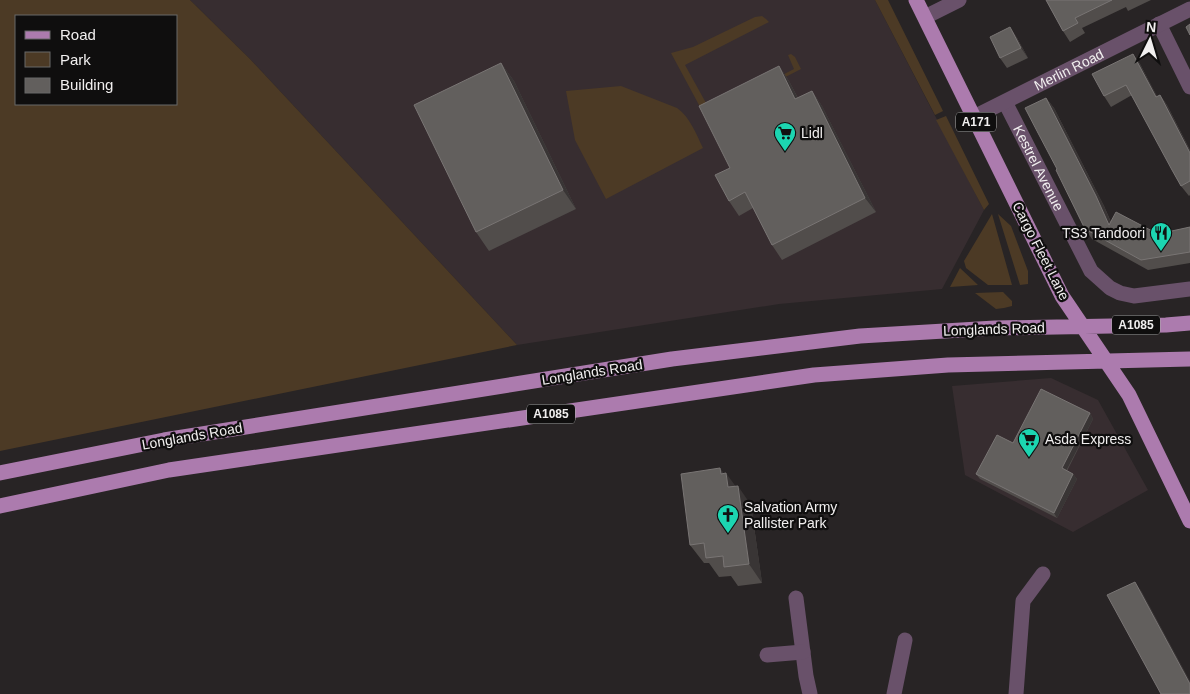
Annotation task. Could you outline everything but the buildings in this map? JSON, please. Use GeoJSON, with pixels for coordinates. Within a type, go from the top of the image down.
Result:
{"type":"FeatureCollection","features":[{"type":"Feature","properties":{"kind":"main road","name":"Cargo Fleet Lane"},"geometry":{"type":"LineString","coordinates":[[916,0],[1062,296],[1129,395],[1190,521]]}},
{"type":"Feature","properties":{"kind":"main road","name":"Longlands Road"},"geometry":{"type":"LineString","coordinates":[[0,473],[164,440],[672,359],[860,336],[996,328],[1190,324]]}},
{"type":"Feature","properties":{"kind":"main road","name":"A1085"},"geometry":{"type":"LineString","coordinates":[[0,506],[169,470],[814,375],[948,365],[1190,359]]}},
{"type":"Feature","properties":{"kind":"street"},"geometry":{"type":"LineString","coordinates":[[925,17],[958,0]]}},
{"type":"Feature","properties":{"kind":"street","name":"Merlin Road"},"geometry":{"type":"LineString","coordinates":[[974,118],[1190,9]]}},
{"type":"Feature","properties":{"kind":"street"},"geometry":{"type":"LineString","coordinates":[[1159,24],[1190,87]]}},
{"type":"Feature","properties":{"kind":"street","name":"Kestrel Avenue"},"geometry":{"type":"LineString","coordinates":[[1006,102],[1091,271],[1110,288],[1120,293],[1134,296],[1190,290]]}},
{"type":"Feature","properties":{"kind":"street"},"geometry":{"type":"LineString","coordinates":[[1016,694],[1023,601],[1043,574]]}},
{"type":"Feature","properties":{"kind":"street"},"geometry":{"type":"LineString","coordinates":[[796,598],[810,694]]}},
{"type":"Feature","properties":{"kind":"street"},"geometry":{"type":"LineString","coordinates":[[894,694],[905,640]]}},
{"type":"Feature","properties":{"kind":"street"},"geometry":{"type":"LineString","coordinates":[[766,655],[803,652]]}},
{"type":"Feature","properties":{"kind":"shaded area"},"geometry":{"type":"Polygon","coordinates":[[[190,0],[875,0],[984,210],[942,289],[779,304],[517,345],[250,59],[190,0]]]}},
{"type":"Feature","properties":{"kind":"shaded area"},"geometry":{"type":"Polygon","coordinates":[[[1051,378],[1098,400],[1148,490],[1073,532],[965,475],[952,386],[1051,378]]]}},
{"type":"Feature","properties":{"kind":"green space"},"geometry":{"type":"Polygon","coordinates":[[[0,0],[190,0],[250,59],[517,345],[0,451],[0,0]]]}},
{"type":"Feature","properties":{"kind":"green space"},"geometry":{"type":"Polygon","coordinates":[[[875,0],[888,0],[943,111],[935,115],[875,0]]]}},
{"type":"Feature","properties":{"kind":"green space"},"geometry":{"type":"Polygon","coordinates":[[[762,16],[769,22],[685,65],[711,112],[794,69],[788,55],[791,54],[795,57],[801,69],[706,118],[671,53],[693,47],[755,17],[762,16]]]}},
{"type":"Feature","properties":{"kind":"green space"},"geometry":{"type":"Polygon","coordinates":[[[621,86],[677,108],[689,121],[703,148],[606,199],[575,140],[566,91],[621,86]]]}},
{"type":"Feature","properties":{"kind":"green space"},"geometry":{"type":"Polygon","coordinates":[[[946,116],[989,204],[984,210],[936,120],[946,116]]]}},
{"type":"Feature","properties":{"kind":"green space"},"geometry":{"type":"Polygon","coordinates":[[[992,214],[1012,285],[988,285],[966,268],[964,261],[992,214]]]}},
{"type":"Feature","properties":{"kind":"green space"},"geometry":{"type":"Polygon","coordinates":[[[998,214],[1011,226],[1028,271],[1028,284],[1020,285],[998,214]]]}},
{"type":"Feature","properties":{"kind":"green space"},"geometry":{"type":"Polygon","coordinates":[[[960,268],[978,285],[950,287],[960,268]]]}},
{"type":"Feature","properties":{"kind":"green space"},"geometry":{"type":"Polygon","coordinates":[[[1003,292],[1012,301],[1012,306],[996,309],[975,293],[1003,292]]]}},
{"type":"Feature","properties":{"kind":"place","name":"Lidl"},"geometry":{"type":"Point","coordinates":[785,152]}},
{"type":"Feature","properties":{"kind":"place","name":"TS3 Tandoori"},"geometry":{"type":"Point","coordinates":[1161,252]}},
{"type":"Feature","properties":{"kind":"place","name":"Asda Express"},"geometry":{"type":"Point","coordinates":[1029,458]}},
{"type":"Feature","properties":{"kind":"place","name":"Salvation Army Pallister Park"},"geometry":{"type":"Point","coordinates":[728,534]}}]}
